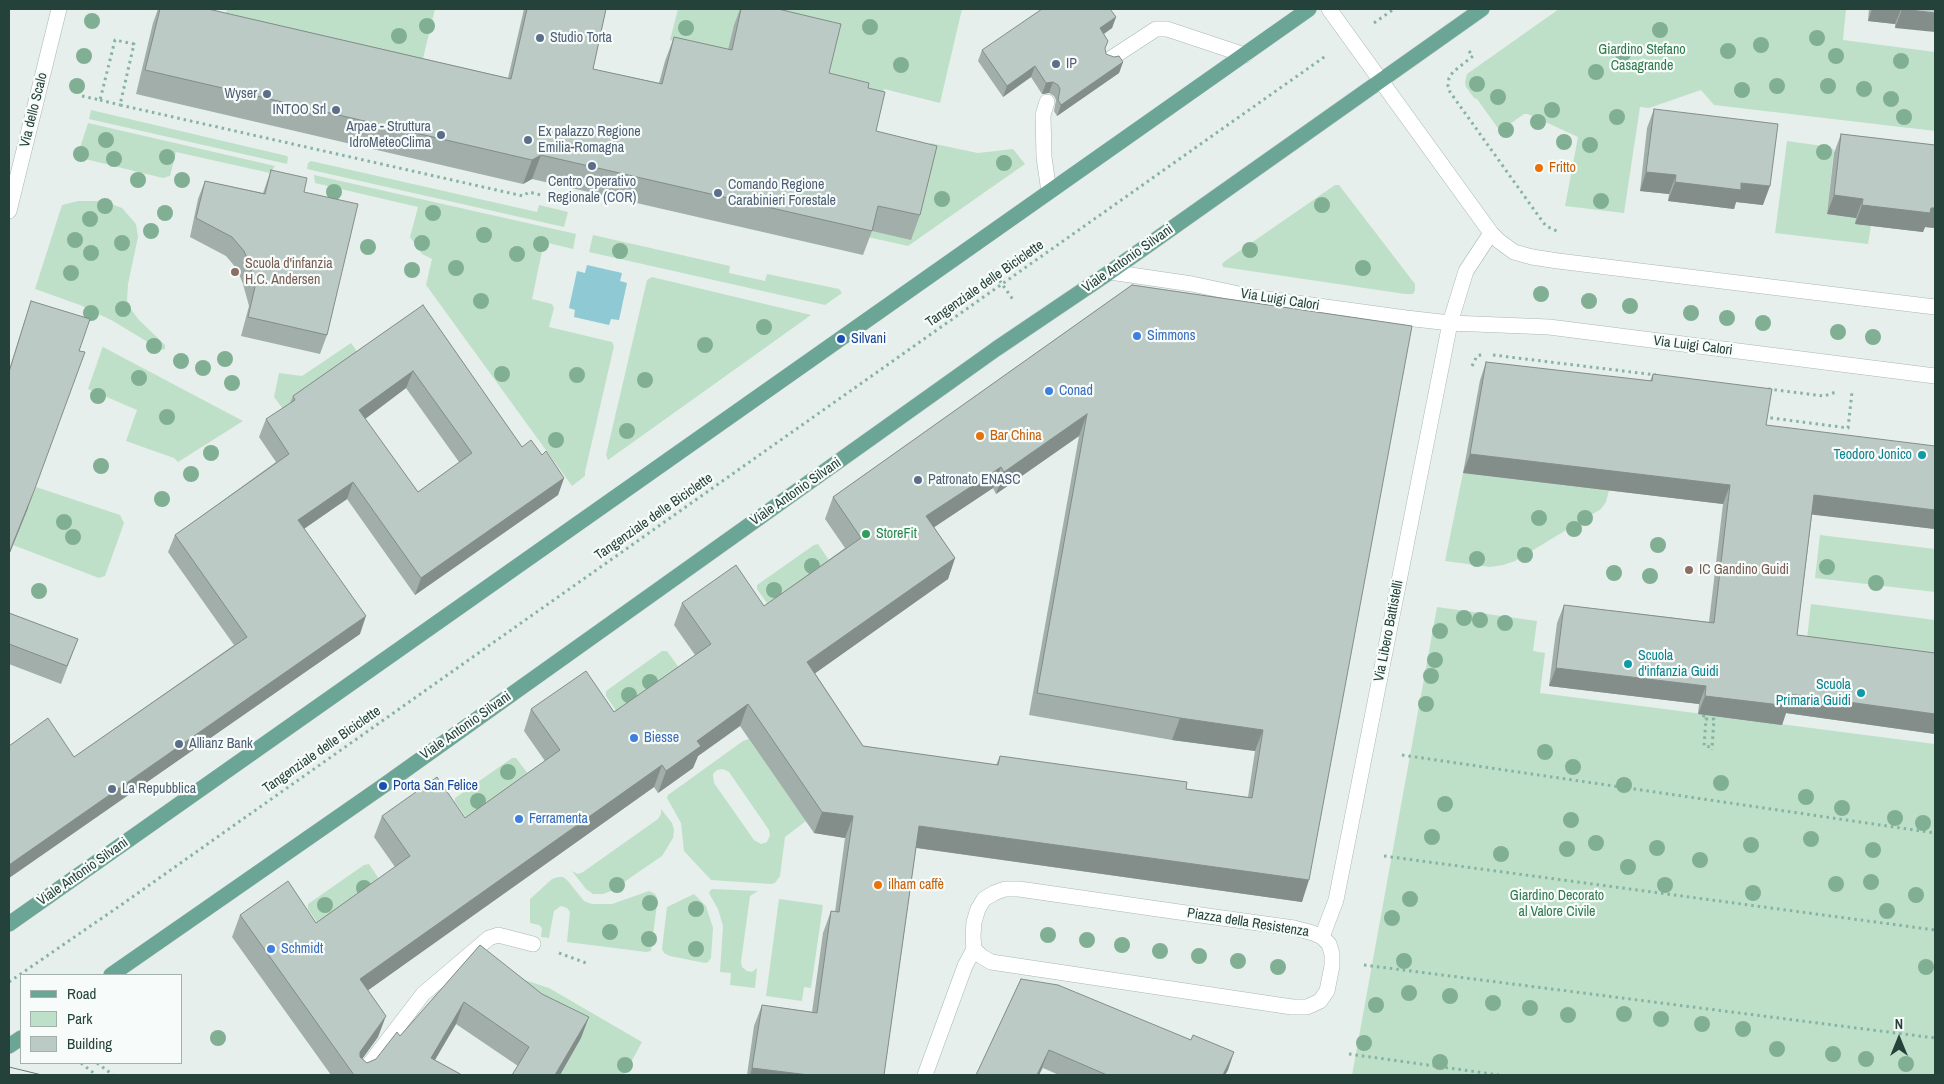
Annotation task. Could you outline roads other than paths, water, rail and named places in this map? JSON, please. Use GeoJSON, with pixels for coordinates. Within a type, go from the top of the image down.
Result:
{"type":"FeatureCollection","features":[{"type":"Feature","properties":{"kind":"main road","name":"Viale Antonio Silvani"},"geometry":{"type":"LineString","coordinates":[[9,924],[1309,9]]}},
{"type":"Feature","properties":{"kind":"main road","name":"Viale Antonio Silvani"},"geometry":{"type":"LineString","coordinates":[[112,974],[375,791],[996,349],[1110,272],[1482,9]]}},
{"type":"Feature","properties":{"kind":"main road"},"geometry":{"type":"LineString","coordinates":[[9,1046],[20,1039]]}},
{"type":"Feature","properties":{"kind":"street","name":"Via dello Scalo"},"geometry":{"type":"LineString","coordinates":[[9,211],[15,158],[58,9]]}},
{"type":"Feature","properties":{"kind":"street"},"geometry":{"type":"LineString","coordinates":[[1329,9],[1492,233],[1499,242],[1514,252],[1558,261],[1935,307]]}},
{"type":"Feature","properties":{"kind":"street"},"geometry":{"type":"LineString","coordinates":[[1110,59],[1156,29],[1167,29],[1245,55]]}},
{"type":"Feature","properties":{"kind":"street"},"geometry":{"type":"LineString","coordinates":[[1047,102],[1043,116],[1044,157],[1049,192]]}},
{"type":"Feature","properties":{"kind":"street"},"geometry":{"type":"LineString","coordinates":[[1450,323],[1466,271],[1492,233]]}},
{"type":"Feature","properties":{"kind":"street","name":"Via Luigi Calori"},"geometry":{"type":"LineString","coordinates":[[1110,272],[1192,284],[1253,297],[1406,318],[1450,323],[1549,327],[1935,376]]}},
{"type":"Feature","properties":{"kind":"street","name":"Via Libero Battistelli"},"geometry":{"type":"LineString","coordinates":[[1322,936],[1336,900],[1450,323]]}},
{"type":"Feature","properties":{"kind":"street","name":"Piazza della Resistenza"},"geometry":{"type":"LineString","coordinates":[[925,1075],[965,966],[974,949],[974,922],[978,909],[984,899],[1005,889],[1019,889],[1294,928],[1322,936],[1329,944],[1332,954],[1332,966],[1327,991],[1320,1001],[1307,1007],[1268,1004],[1005,965],[991,962],[974,949]]}},
{"type":"Feature","properties":{"kind":"street"},"geometry":{"type":"LineString","coordinates":[[361,1075],[423,994],[489,938],[498,935],[533,944]]}},
{"type":"Feature","properties":{"kind":"water"},"geometry":{"type":"Polygon","coordinates":[[[587,265],[622,273],[620,281],[627,283],[619,320],[611,319],[609,325],[574,317],[575,310],[569,308],[577,271],[585,273],[587,265]]]}},
{"type":"Feature","properties":{"kind":"tram line"},"geometry":{"type":"LineString","coordinates":[[9,1067],[42,1075]]}},
{"type":"Feature","properties":{"kind":"place","name":"Studio Torta"},"geometry":{"type":"Point","coordinates":[540,38]}},
{"type":"Feature","properties":{"kind":"place","name":"IP"},"geometry":{"type":"Point","coordinates":[1056,64]}},
{"type":"Feature","properties":{"kind":"place","name":"Wyser"},"geometry":{"type":"Point","coordinates":[267,94]}},
{"type":"Feature","properties":{"kind":"place","name":"INTOO Srl"},"geometry":{"type":"Point","coordinates":[336,110]}},
{"type":"Feature","properties":{"kind":"place","name":"Arpae - Struttura IdroMeteoClima"},"geometry":{"type":"Point","coordinates":[441,135]}},
{"type":"Feature","properties":{"kind":"place","name":"Ex palazzo Regione Emilia-Romagna"},"geometry":{"type":"Point","coordinates":[528,140]}},
{"type":"Feature","properties":{"kind":"place","name":"Centro Operativo Regionale (COR)"},"geometry":{"type":"Point","coordinates":[592,166]}},
{"type":"Feature","properties":{"kind":"place","name":"Fritto"},"geometry":{"type":"Point","coordinates":[1539,168]}},
{"type":"Feature","properties":{"kind":"place","name":"Comando Regione Carabinieri Forestale"},"geometry":{"type":"Point","coordinates":[718,193]}},
{"type":"Feature","properties":{"kind":"place","name":"Scuola d'infanzia H.C. Andersen"},"geometry":{"type":"Point","coordinates":[235,272]}},
{"type":"Feature","properties":{"kind":"place","name":"Simmons"},"geometry":{"type":"Point","coordinates":[1137,336]}},
{"type":"Feature","properties":{"kind":"place","name":"Silvani"},"geometry":{"type":"Point","coordinates":[841,339]}},
{"type":"Feature","properties":{"kind":"place","name":"Conad"},"geometry":{"type":"Point","coordinates":[1049,391]}},
{"type":"Feature","properties":{"kind":"place","name":"Bar China"},"geometry":{"type":"Point","coordinates":[980,436]}},
{"type":"Feature","properties":{"kind":"place","name":"Teodoro Jonico"},"geometry":{"type":"Point","coordinates":[1922,455]}},
{"type":"Feature","properties":{"kind":"place","name":"Patronato ENASC"},"geometry":{"type":"Point","coordinates":[918,480]}},
{"type":"Feature","properties":{"kind":"place","name":"StoreFit"},"geometry":{"type":"Point","coordinates":[866,534]}},
{"type":"Feature","properties":{"kind":"place","name":"IC Gandino Guidi"},"geometry":{"type":"Point","coordinates":[1689,570]}},
{"type":"Feature","properties":{"kind":"place","name":"Scuola d'infanzia Guidi"},"geometry":{"type":"Point","coordinates":[1628,664]}},
{"type":"Feature","properties":{"kind":"place","name":"Scuola Primaria Guidi"},"geometry":{"type":"Point","coordinates":[1861,693]}},
{"type":"Feature","properties":{"kind":"place","name":"Biesse"},"geometry":{"type":"Point","coordinates":[634,738]}},
{"type":"Feature","properties":{"kind":"place","name":"Allianz Bank"},"geometry":{"type":"Point","coordinates":[179,744]}},
{"type":"Feature","properties":{"kind":"place","name":"Porta San Felice"},"geometry":{"type":"Point","coordinates":[383,786]}},
{"type":"Feature","properties":{"kind":"place","name":"La Repubblica"},"geometry":{"type":"Point","coordinates":[112,789]}},
{"type":"Feature","properties":{"kind":"place","name":"Ferramenta"},"geometry":{"type":"Point","coordinates":[519,819]}},
{"type":"Feature","properties":{"kind":"place","name":"ilham caffè"},"geometry":{"type":"Point","coordinates":[878,885]}},
{"type":"Feature","properties":{"kind":"place","name":"Schmidt"},"geometry":{"type":"Point","coordinates":[271,949]}},
{"type":"Feature","properties":{"kind":"park label","name":"Giardino Stefano Casagrande"},"geometry":{"type":"Point","coordinates":[1642,58]}},
{"type":"Feature","properties":{"kind":"park label","name":"Giardino Decorato al Valore Civile"},"geometry":{"type":"Point","coordinates":[1557,904]}}]}
